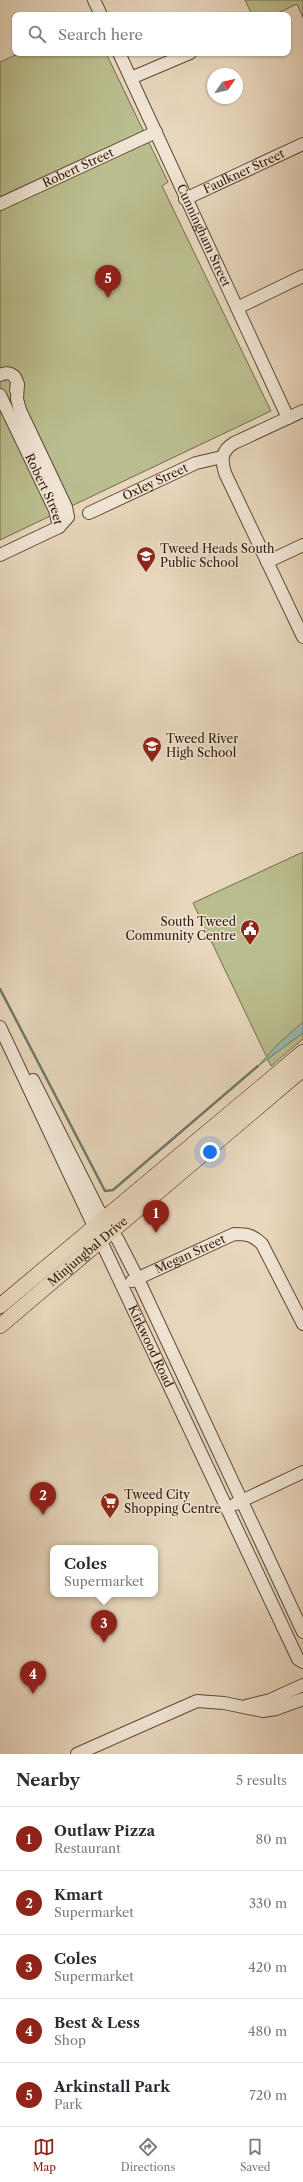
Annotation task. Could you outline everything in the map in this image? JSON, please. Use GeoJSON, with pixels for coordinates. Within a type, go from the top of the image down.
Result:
{"type":"FeatureCollection","features":[{"type":"Feature","properties":{"kind":"main road","name":"Minjungbal Drive"},"geometry":{"type":"LineString","coordinates":[[0,1326],[103,1229],[303,1052]]}},
{"type":"Feature","properties":{"kind":"main road","name":"Minjungbal Drive"},"geometry":{"type":"LineString","coordinates":[[0,1306],[103,1229],[303,1069]]}},
{"type":"Feature","properties":{"kind":"street"},"geometry":{"type":"LineString","coordinates":[[94,0],[100,12]]}},
{"type":"Feature","properties":{"kind":"street","name":"Cunningham Street"},"geometry":{"type":"LineString","coordinates":[[120,56],[185,199],[288,418]]}},
{"type":"Feature","properties":{"kind":"street"},"geometry":{"type":"LineString","coordinates":[[131,78],[183,56]]}},
{"type":"Feature","properties":{"kind":"street","name":"Robert Street"},"geometry":{"type":"LineString","coordinates":[[0,204],[156,132]]}},
{"type":"Feature","properties":{"kind":"street","name":"Faulkner Street"},"geometry":{"type":"LineString","coordinates":[[185,199],[303,144]]}},
{"type":"Feature","properties":{"kind":"street"},"geometry":{"type":"LineString","coordinates":[[237,308],[303,276]]}},
{"type":"Feature","properties":{"kind":"street"},"geometry":{"type":"LineString","coordinates":[[0,394],[11,394],[16,390],[18,384],[15,377],[2,373]]}},
{"type":"Feature","properties":{"kind":"street","name":"Robert Street"},"geometry":{"type":"LineString","coordinates":[[18,384],[17,399],[20,410],[67,510],[66,520],[59,527]]}},
{"type":"Feature","properties":{"kind":"street","name":"Robert Street"},"geometry":{"type":"LineString","coordinates":[[0,394],[55,510],[59,527]]}},
{"type":"Feature","properties":{"kind":"street"},"geometry":{"type":"LineString","coordinates":[[303,411],[230,446],[222,457],[225,473],[303,637]]}},
{"type":"Feature","properties":{"kind":"street","name":"Oxley Street"},"geometry":{"type":"LineString","coordinates":[[90,513],[196,463],[222,457]]}},
{"type":"Feature","properties":{"kind":"street"},"geometry":{"type":"LineString","coordinates":[[0,555],[59,527]]}},
{"type":"Feature","properties":{"kind":"street"},"geometry":{"type":"LineString","coordinates":[[267,562],[303,545]]}},
{"type":"Feature","properties":{"kind":"street","name":"Kirkwood Road"},"geometry":{"type":"LineString","coordinates":[[0,1018],[103,1229],[123,1285],[298,1659],[303,1662]]}},
{"type":"Feature","properties":{"kind":"street","name":"Kirkwood Road"},"geometry":{"type":"LineString","coordinates":[[0,1027],[103,1229],[118,1240],[138,1279],[303,1632]]}},
{"type":"Feature","properties":{"kind":"street","name":"Megan Street"},"geometry":{"type":"LineString","coordinates":[[123,1285],[234,1234],[247,1234],[254,1236],[262,1244],[303,1324]]}},
{"type":"Feature","properties":{"kind":"street"},"geometry":{"type":"LineString","coordinates":[[227,1508],[303,1472]]}},
{"type":"Feature","properties":{"kind":"street"},"geometry":{"type":"LineString","coordinates":[[245,1707],[261,1703],[303,1685]]}},
{"type":"Feature","properties":{"kind":"street"},"geometry":{"type":"LineString","coordinates":[[77,1754],[188,1703],[203,1700],[245,1707],[253,1710],[267,1711],[288,1706],[303,1699]]}},
{"type":"Feature","properties":{"kind":"green space"},"geometry":{"type":"Polygon","coordinates":[[[245,0],[303,0],[303,18],[297,4],[280,12],[251,12],[245,0]]]}},
{"type":"Feature","properties":{"kind":"green space"},"geometry":{"type":"Polygon","coordinates":[[[13,56],[107,56],[168,182],[162,186],[271,411],[0,540],[0,62],[13,56]]]}},
{"type":"Feature","properties":{"kind":"green space"},"geometry":{"type":"Polygon","coordinates":[[[303,852],[303,1039],[271,1066],[193,903],[303,852]]]}},
{"type":"Feature","properties":{"kind":"shaded area"},"geometry":{"type":"Polygon","coordinates":[[[303,1022],[303,1033],[258,1066],[278,1044],[303,1022]]]}},
{"type":"Feature","properties":{"kind":"waterway"},"geometry":{"type":"LineString","coordinates":[[0,989],[105,1191],[113,1190],[258,1066]]}},
{"type":"Feature","properties":{"kind":"place","name":"Arkinstall Park"},"geometry":{"type":"Point","coordinates":[108,298]}},
{"type":"Feature","properties":{"kind":"place","name":"Tweed Heads South Public School"},"geometry":{"type":"Point","coordinates":[146,573]}},
{"type":"Feature","properties":{"kind":"place","name":"Tweed River High School"},"geometry":{"type":"Point","coordinates":[152,763]}},
{"type":"Feature","properties":{"kind":"place","name":"South Tweed Community Centre"},"geometry":{"type":"Point","coordinates":[250,946]}},
{"type":"Feature","properties":{"kind":"place","name":"Outlaw Pizza"},"geometry":{"type":"Point","coordinates":[156,1233]}},
{"type":"Feature","properties":{"kind":"place","name":"Kmart"},"geometry":{"type":"Point","coordinates":[43,1515]}},
{"type":"Feature","properties":{"kind":"place","name":"Tweed City Shopping Centre"},"geometry":{"type":"Point","coordinates":[110,1519]}},
{"type":"Feature","properties":{"kind":"place","name":"Coles"},"geometry":{"type":"Point","coordinates":[104,1643]}},
{"type":"Feature","properties":{"kind":"place","name":"Best & Less"},"geometry":{"type":"Point","coordinates":[33,1694]}}]}
